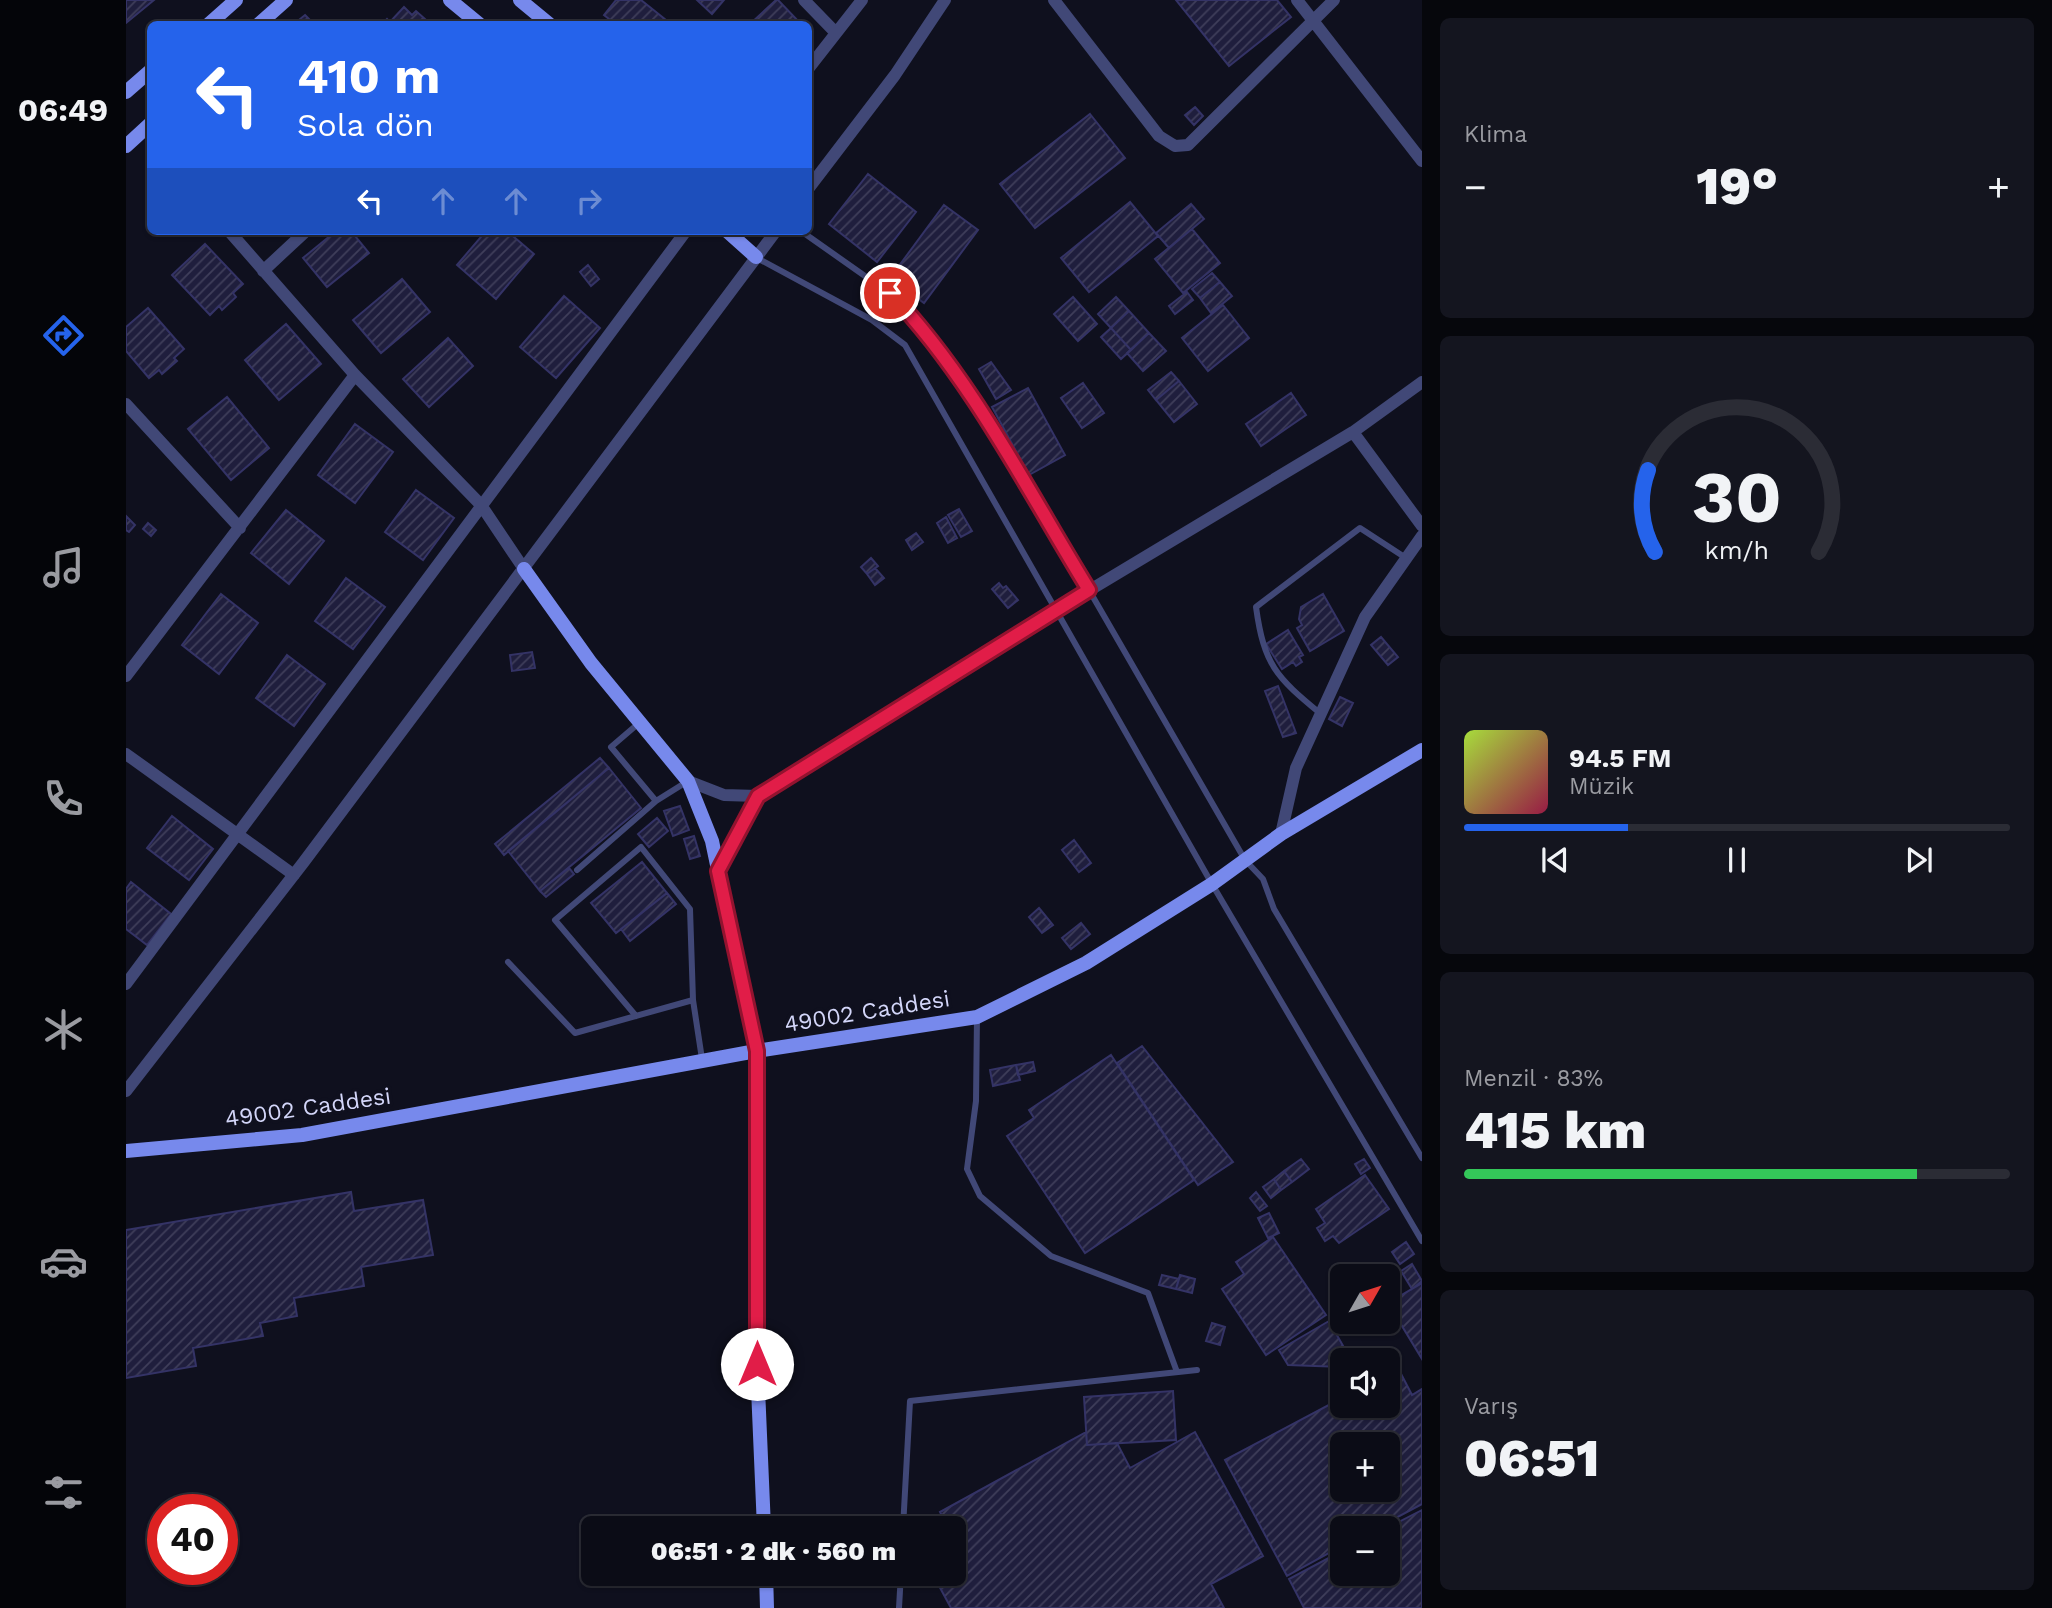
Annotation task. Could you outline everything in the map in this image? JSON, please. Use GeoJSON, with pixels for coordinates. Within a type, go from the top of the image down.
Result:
{"type":"FeatureCollection","features":[{"type":"Feature","properties":{"kind":"street"},"geometry":{"type":"LineString","coordinates":[[214,20],[236,0]]}},
{"type":"Feature","properties":{"kind":"street"},"geometry":{"type":"LineString","coordinates":[[262,21],[286,0]]}},
{"type":"Feature","properties":{"kind":"street"},"geometry":{"type":"LineString","coordinates":[[450,0],[475,21]]}},
{"type":"Feature","properties":{"kind":"street"},"geometry":{"type":"LineString","coordinates":[[520,0],[545,21]]}},
{"type":"Feature","properties":{"kind":"street"},"geometry":{"type":"LineString","coordinates":[[804,0],[836,33]]}},
{"type":"Feature","properties":{"kind":"street"},"geometry":{"type":"LineString","coordinates":[[812,64],[862,0]]}},
{"type":"Feature","properties":{"kind":"street"},"geometry":{"type":"LineString","coordinates":[[812,184],[895,75],[945,0]]}},
{"type":"Feature","properties":{"kind":"street"},"geometry":{"type":"LineString","coordinates":[[1054,0],[1159,136],[1175,146],[1188,145],[1334,0]]}},
{"type":"Feature","properties":{"kind":"street"},"geometry":{"type":"LineString","coordinates":[[1297,0],[1422,160]]}},
{"type":"Feature","properties":{"kind":"street"},"geometry":{"type":"LineString","coordinates":[[128,85],[147,73]]}},
{"type":"Feature","properties":{"kind":"street"},"geometry":{"type":"LineString","coordinates":[[126,146],[147,132]]}},
{"type":"Feature","properties":{"kind":"street"},"geometry":{"type":"LineString","coordinates":[[232,235],[355,375],[481,505],[591,663],[688,781],[712,841],[757,1051],[757,1364],[763,1516]]}},
{"type":"Feature","properties":{"kind":"street"},"geometry":{"type":"LineString","coordinates":[[263,271],[302,235]]}},
{"type":"Feature","properties":{"kind":"street"},"geometry":{"type":"LineString","coordinates":[[126,984],[481,505],[584,372],[683,235]]}},
{"type":"Feature","properties":{"kind":"street"},"geometry":{"type":"LineString","coordinates":[[731,235],[756,257]]}},
{"type":"Feature","properties":{"kind":"street"},"geometry":{"type":"LineString","coordinates":[[126,1091],[294,875],[773,235]]}},
{"type":"Feature","properties":{"kind":"street"},"geometry":{"type":"LineString","coordinates":[[126,676],[355,375]]}},
{"type":"Feature","properties":{"kind":"street"},"geometry":{"type":"LineString","coordinates":[[718,871],[758,796],[1089,590],[1353,432],[1422,382]]}},
{"type":"Feature","properties":{"kind":"street"},"geometry":{"type":"LineString","coordinates":[[126,404],[240,528]]}},
{"type":"Feature","properties":{"kind":"street"},"geometry":{"type":"LineString","coordinates":[[1353,432],[1422,526]]}},
{"type":"Feature","properties":{"kind":"street"},"geometry":{"type":"LineString","coordinates":[[1281,834],[1296,768],[1365,617],[1422,536]]}},
{"type":"Feature","properties":{"kind":"street","name":"49002 Caddesi"},"geometry":{"type":"LineString","coordinates":[[126,1151],[302,1135],[757,1051],[977,1017],[1086,963],[1212,884],[1281,834],[1422,750]]}},
{"type":"Feature","properties":{"kind":"street"},"geometry":{"type":"LineString","coordinates":[[126,754],[294,875]]}},
{"type":"Feature","properties":{"kind":"street"},"geometry":{"type":"LineString","coordinates":[[688,781],[724,795],[758,796]]}},
{"type":"Feature","properties":{"kind":"street"},"geometry":{"type":"LineString","coordinates":[[766,1586],[767,1608]]}},
{"type":"Feature","properties":{"kind":"lane"},"geometry":{"type":"LineString","coordinates":[[214,20],[218,0]]}},
{"type":"Feature","properties":{"kind":"lane"},"geometry":{"type":"LineString","coordinates":[[807,235],[890,293],[925,331],[958,377],[1089,590],[1245,860],[1264,879],[1274,909],[1422,1158]]}},
{"type":"Feature","properties":{"kind":"lane"},"geometry":{"type":"LineString","coordinates":[[756,257],[872,320],[905,345],[1212,884],[1422,1241]]}},
{"type":"Feature","properties":{"kind":"lane"},"geometry":{"type":"LineString","coordinates":[[1321,714],[1283,683],[1261,645],[1256,607],[1360,528],[1406,558]]}},
{"type":"Feature","properties":{"kind":"lane"},"geometry":{"type":"LineString","coordinates":[[640,722],[611,747],[656,801]]}},
{"type":"Feature","properties":{"kind":"lane"},"geometry":{"type":"LineString","coordinates":[[577,870],[656,801],[688,781]]}},
{"type":"Feature","properties":{"kind":"lane"},"geometry":{"type":"LineString","coordinates":[[636,1016],[555,920],[641,847],[690,909],[693,1000],[702,1061]]}},
{"type":"Feature","properties":{"kind":"lane"},"geometry":{"type":"LineString","coordinates":[[508,962],[575,1033],[693,1000]]}},
{"type":"Feature","properties":{"kind":"lane"},"geometry":{"type":"LineString","coordinates":[[977,1017],[976,1101],[967,1169],[980,1196],[1051,1256],[1148,1293],[1177,1372]]}},
{"type":"Feature","properties":{"kind":"lane"},"geometry":{"type":"LineString","coordinates":[[904,1516],[910,1401],[1197,1370]]}},
{"type":"Feature","properties":{"kind":"lane"},"geometry":{"type":"LineString","coordinates":[[900,1608],[901,1586]]}},
{"type":"Feature","properties":{"kind":"building"},"geometry":{"type":"Polygon","coordinates":[[[126,0],[154,0],[126,23],[126,0]]]}},
{"type":"Feature","properties":{"kind":"building"},"geometry":{"type":"Polygon","coordinates":[[[616,0],[641,0],[667,21],[607,21],[609,19],[604,15],[616,0]]]}},
{"type":"Feature","properties":{"kind":"building"},"geometry":{"type":"Polygon","coordinates":[[[697,0],[724,0],[712,14],[697,0]]]}},
{"type":"Feature","properties":{"kind":"building"},"geometry":{"type":"Polygon","coordinates":[[[778,0],[798,21],[753,21],[778,0]]]}},
{"type":"Feature","properties":{"kind":"building"},"geometry":{"type":"Polygon","coordinates":[[[1176,0],[1277,0],[1291,17],[1229,66],[1176,0]]]}},
{"type":"Feature","properties":{"kind":"building"},"geometry":{"type":"Polygon","coordinates":[[[404,7],[412,15],[416,11],[425,19],[423,21],[391,21],[404,7]]]}},
{"type":"Feature","properties":{"kind":"building"},"geometry":{"type":"Polygon","coordinates":[[[305,15],[311,21],[298,21],[305,15]]]}},
{"type":"Feature","properties":{"kind":"building"},"geometry":{"type":"Polygon","coordinates":[[[1195,107],[1203,116],[1194,125],[1185,115],[1195,107]]]}},
{"type":"Feature","properties":{"kind":"building"},"geometry":{"type":"Polygon","coordinates":[[[1090,114],[1125,158],[1035,228],[1000,184],[1090,114]]]}},
{"type":"Feature","properties":{"kind":"building"},"geometry":{"type":"Polygon","coordinates":[[[868,174],[916,212],[877,262],[829,224],[868,174]]]}},
{"type":"Feature","properties":{"kind":"building"},"geometry":{"type":"Polygon","coordinates":[[[1130,202],[1158,236],[1089,292],[1061,258],[1130,202]]]}},
{"type":"Feature","properties":{"kind":"building"},"geometry":{"type":"Polygon","coordinates":[[[1191,204],[1204,219],[1169,248],[1156,233],[1191,204]]]}},
{"type":"Feature","properties":{"kind":"building"},"geometry":{"type":"Polygon","coordinates":[[[944,205],[978,230],[924,303],[890,278],[944,205]]]}},
{"type":"Feature","properties":{"kind":"building"},"geometry":{"type":"Polygon","coordinates":[[[1192,229],[1220,263],[1183,293],[1155,259],[1192,229]]]}},
{"type":"Feature","properties":{"kind":"building"},"geometry":{"type":"Polygon","coordinates":[[[331,235],[354,235],[369,253],[327,287],[303,258],[331,235]]]}},
{"type":"Feature","properties":{"kind":"building"},"geometry":{"type":"Polygon","coordinates":[[[483,235],[512,235],[534,254],[496,299],[457,265],[483,235]]]}},
{"type":"Feature","properties":{"kind":"building"},"geometry":{"type":"Polygon","coordinates":[[[205,244],[243,284],[233,293],[236,297],[222,310],[219,306],[210,315],[172,275],[205,244]]]}},
{"type":"Feature","properties":{"kind":"building"},"geometry":{"type":"Polygon","coordinates":[[[588,265],[599,279],[591,286],[580,272],[588,265]]]}},
{"type":"Feature","properties":{"kind":"building"},"geometry":{"type":"Polygon","coordinates":[[[1212,273],[1220,282],[1200,298],[1192,289],[1212,273]]]}},
{"type":"Feature","properties":{"kind":"building"},"geometry":{"type":"Polygon","coordinates":[[[402,279],[430,312],[381,353],[353,320],[402,279]]]}},
{"type":"Feature","properties":{"kind":"building"},"geometry":{"type":"Polygon","coordinates":[[[1220,282],[1232,296],[1211,313],[1200,298],[1220,282]]]}},
{"type":"Feature","properties":{"kind":"building"},"geometry":{"type":"Polygon","coordinates":[[[1187,292],[1193,300],[1175,314],[1169,306],[1187,292]]]}},
{"type":"Feature","properties":{"kind":"building"},"geometry":{"type":"Polygon","coordinates":[[[564,296],[600,328],[556,378],[520,347],[564,296]]]}},
{"type":"Feature","properties":{"kind":"building"},"geometry":{"type":"Polygon","coordinates":[[[1073,297],[1097,324],[1078,341],[1054,314],[1073,297]]]}},
{"type":"Feature","properties":{"kind":"building"},"geometry":{"type":"Polygon","coordinates":[[[1116,297],[1129,311],[1111,328],[1098,314],[1116,297]]]}},
{"type":"Feature","properties":{"kind":"building"},"geometry":{"type":"Polygon","coordinates":[[[1223,305],[1249,338],[1208,371],[1182,338],[1223,305]]]}},
{"type":"Feature","properties":{"kind":"building"},"geometry":{"type":"Polygon","coordinates":[[[148,308],[184,349],[174,358],[177,361],[162,374],[159,370],[149,378],[126,351],[126,327],[148,308]]]}},
{"type":"Feature","properties":{"kind":"building"},"geometry":{"type":"Polygon","coordinates":[[[1129,311],[1149,333],[1131,350],[1111,328],[1129,311]]]}},
{"type":"Feature","properties":{"kind":"building"},"geometry":{"type":"Polygon","coordinates":[[[286,324],[321,364],[279,400],[245,360],[286,324]]]}},
{"type":"Feature","properties":{"kind":"building"},"geometry":{"type":"Polygon","coordinates":[[[1111,328],[1131,350],[1121,359],[1101,337],[1111,328]]]}},
{"type":"Feature","properties":{"kind":"building"},"geometry":{"type":"Polygon","coordinates":[[[1149,333],[1166,351],[1143,371],[1127,353],[1149,333]]]}},
{"type":"Feature","properties":{"kind":"building"},"geometry":{"type":"Polygon","coordinates":[[[448,338],[473,366],[429,407],[403,379],[448,338]]]}},
{"type":"Feature","properties":{"kind":"building"},"geometry":{"type":"Polygon","coordinates":[[[991,362],[1011,390],[996,399],[979,369],[991,362]]]}},
{"type":"Feature","properties":{"kind":"building"},"geometry":{"type":"Polygon","coordinates":[[[1171,372],[1179,381],[1156,400],[1148,390],[1171,372]]]}},
{"type":"Feature","properties":{"kind":"building"},"geometry":{"type":"Polygon","coordinates":[[[1179,381],[1197,404],[1174,422],[1156,400],[1179,381]]]}},
{"type":"Feature","properties":{"kind":"building"},"geometry":{"type":"Polygon","coordinates":[[[1083,383],[1104,413],[1082,428],[1061,398],[1083,383]]]}},
{"type":"Feature","properties":{"kind":"building"},"geometry":{"type":"Polygon","coordinates":[[[1028,388],[1065,455],[1029,475],[992,407],[1028,388]]]}},
{"type":"Feature","properties":{"kind":"building"},"geometry":{"type":"Polygon","coordinates":[[[1291,393],[1306,415],[1261,446],[1246,424],[1291,393]]]}},
{"type":"Feature","properties":{"kind":"building"},"geometry":{"type":"Polygon","coordinates":[[[227,397],[269,448],[231,480],[188,429],[227,397]]]}},
{"type":"Feature","properties":{"kind":"building"},"geometry":{"type":"Polygon","coordinates":[[[355,424],[393,452],[355,503],[318,475],[355,424]]]}},
{"type":"Feature","properties":{"kind":"building"},"geometry":{"type":"Polygon","coordinates":[[[416,490],[454,518],[423,560],[385,532],[416,490]]]}},
{"type":"Feature","properties":{"kind":"building"},"geometry":{"type":"Polygon","coordinates":[[[959,509],[972,531],[961,537],[948,515],[959,509]]]}},
{"type":"Feature","properties":{"kind":"building"},"geometry":{"type":"Polygon","coordinates":[[[286,510],[324,541],[289,584],[251,553],[286,510]]]}},
{"type":"Feature","properties":{"kind":"building"},"geometry":{"type":"Polygon","coordinates":[[[126,516],[135,525],[129,532],[126,530],[126,516]]]}},
{"type":"Feature","properties":{"kind":"building"},"geometry":{"type":"Polygon","coordinates":[[[946,517],[957,538],[948,543],[937,523],[946,517]]]}},
{"type":"Feature","properties":{"kind":"building"},"geometry":{"type":"Polygon","coordinates":[[[148,523],[156,530],[151,536],[143,529],[148,523]]]}},
{"type":"Feature","properties":{"kind":"building"},"geometry":{"type":"Polygon","coordinates":[[[916,533],[923,542],[912,550],[906,540],[916,533]]]}},
{"type":"Feature","properties":{"kind":"building"},"geometry":{"type":"Polygon","coordinates":[[[871,558],[878,566],[867,574],[861,567],[871,558]]]}},
{"type":"Feature","properties":{"kind":"building"},"geometry":{"type":"Polygon","coordinates":[[[875,568],[884,578],[875,585],[867,574],[875,568]]]}},
{"type":"Feature","properties":{"kind":"building"},"geometry":{"type":"Polygon","coordinates":[[[346,578],[385,607],[353,649],[315,621],[346,578]]]}},
{"type":"Feature","properties":{"kind":"building"},"geometry":{"type":"Polygon","coordinates":[[[999,583],[1003,588],[1006,586],[1018,600],[1008,608],[992,589],[999,583]]]}},
{"type":"Feature","properties":{"kind":"building"},"geometry":{"type":"Polygon","coordinates":[[[221,594],[258,623],[219,674],[182,645],[221,594]]]}},
{"type":"Feature","properties":{"kind":"building"},"geometry":{"type":"Polygon","coordinates":[[[1323,594],[1344,631],[1310,651],[1297,628],[1302,625],[1299,619],[1301,607],[1323,594]]]}},
{"type":"Feature","properties":{"kind":"building"},"geometry":{"type":"Polygon","coordinates":[[[1288,630],[1303,655],[1299,657],[1302,662],[1296,666],[1293,662],[1282,669],[1266,644],[1288,630]]]}},
{"type":"Feature","properties":{"kind":"building"},"geometry":{"type":"Polygon","coordinates":[[[1381,637],[1398,657],[1388,665],[1371,645],[1381,637]]]}},
{"type":"Feature","properties":{"kind":"building"},"geometry":{"type":"Polygon","coordinates":[[[532,652],[535,668],[512,671],[510,655],[532,652]]]}},
{"type":"Feature","properties":{"kind":"building"},"geometry":{"type":"Polygon","coordinates":[[[287,655],[325,684],[294,726],[256,698],[287,655]]]}},
{"type":"Feature","properties":{"kind":"building"},"geometry":{"type":"Polygon","coordinates":[[[1278,686],[1296,733],[1283,737],[1265,691],[1278,686]]]}},
{"type":"Feature","properties":{"kind":"building"},"geometry":{"type":"Polygon","coordinates":[[[1340,697],[1353,703],[1342,726],[1329,719],[1340,697]]]}},
{"type":"Feature","properties":{"kind":"building"},"geometry":{"type":"Polygon","coordinates":[[[600,758],[609,768],[504,855],[495,844],[600,758]]]}},
{"type":"Feature","properties":{"kind":"building"},"geometry":{"type":"Polygon","coordinates":[[[609,768],[641,808],[540,891],[508,851],[609,768]]]}},
{"type":"Feature","properties":{"kind":"building"},"geometry":{"type":"Polygon","coordinates":[[[680,806],[689,830],[673,836],[664,811],[680,806]]]}},
{"type":"Feature","properties":{"kind":"building"},"geometry":{"type":"Polygon","coordinates":[[[172,816],[213,849],[189,880],[147,848],[172,816]]]}},
{"type":"Feature","properties":{"kind":"building"},"geometry":{"type":"Polygon","coordinates":[[[657,818],[668,831],[649,847],[638,834],[657,818]]]}},
{"type":"Feature","properties":{"kind":"building"},"geometry":{"type":"Polygon","coordinates":[[[694,836],[700,856],[690,859],[684,839],[694,836]]]}},
{"type":"Feature","properties":{"kind":"building"},"geometry":{"type":"Polygon","coordinates":[[[1074,840],[1091,863],[1079,872],[1062,850],[1074,840]]]}},
{"type":"Feature","properties":{"kind":"building"},"geometry":{"type":"Polygon","coordinates":[[[642,862],[667,893],[616,933],[591,903],[642,862]]]}},
{"type":"Feature","properties":{"kind":"building"},"geometry":{"type":"Polygon","coordinates":[[[569,868],[574,874],[546,897],[540,891],[569,868]]]}},
{"type":"Feature","properties":{"kind":"building"},"geometry":{"type":"Polygon","coordinates":[[[131,882],[171,914],[147,945],[126,929],[126,889],[131,882]]]}},
{"type":"Feature","properties":{"kind":"building"},"geometry":{"type":"Polygon","coordinates":[[[667,893],[676,904],[630,941],[621,929],[667,893]]]}},
{"type":"Feature","properties":{"kind":"building"},"geometry":{"type":"Polygon","coordinates":[[[1039,908],[1053,925],[1042,933],[1029,917],[1039,908]]]}},
{"type":"Feature","properties":{"kind":"building"},"geometry":{"type":"Polygon","coordinates":[[[1081,923],[1090,934],[1071,949],[1062,938],[1081,923]]]}},
{"type":"Feature","properties":{"kind":"building"},"geometry":{"type":"Polygon","coordinates":[[[1142,1046],[1233,1162],[1198,1185],[1117,1063],[1142,1046]]]}},
{"type":"Feature","properties":{"kind":"building"},"geometry":{"type":"Polygon","coordinates":[[[1111,1055],[1194,1180],[1085,1253],[1007,1136],[1034,1118],[1029,1110],[1111,1055]]]}},
{"type":"Feature","properties":{"kind":"building"},"geometry":{"type":"Polygon","coordinates":[[[1033,1062],[1035,1071],[1018,1075],[1016,1065],[1033,1062]]]}},
{"type":"Feature","properties":{"kind":"building"},"geometry":{"type":"Polygon","coordinates":[[[1016,1065],[1020,1080],[993,1086],[990,1070],[1016,1065]]]}},
{"type":"Feature","properties":{"kind":"building"},"geometry":{"type":"Polygon","coordinates":[[[1301,1159],[1309,1169],[1292,1182],[1284,1171],[1301,1159]]]}},
{"type":"Feature","properties":{"kind":"building"},"geometry":{"type":"Polygon","coordinates":[[[1364,1159],[1370,1168],[1361,1174],[1355,1164],[1364,1159]]]}},
{"type":"Feature","properties":{"kind":"building"},"geometry":{"type":"Polygon","coordinates":[[[1284,1171],[1292,1182],[1281,1190],[1274,1179],[1284,1171]]]}},
{"type":"Feature","properties":{"kind":"building"},"geometry":{"type":"Polygon","coordinates":[[[1365,1175],[1389,1209],[1339,1243],[1333,1236],[1325,1241],[1317,1228],[1325,1223],[1316,1209],[1365,1175]]]}},
{"type":"Feature","properties":{"kind":"building"},"geometry":{"type":"Polygon","coordinates":[[[1274,1179],[1281,1190],[1271,1198],[1263,1187],[1274,1179]]]}},
{"type":"Feature","properties":{"kind":"building"},"geometry":{"type":"Polygon","coordinates":[[[351,1192],[354,1211],[423,1200],[433,1255],[361,1267],[364,1286],[294,1298],[297,1316],[260,1323],[263,1336],[193,1348],[196,1366],[126,1378],[126,1230],[351,1192]]]}},
{"type":"Feature","properties":{"kind":"building"},"geometry":{"type":"Polygon","coordinates":[[[1256,1192],[1267,1206],[1260,1211],[1250,1198],[1256,1192]]]}},
{"type":"Feature","properties":{"kind":"building"},"geometry":{"type":"Polygon","coordinates":[[[1269,1213],[1279,1233],[1268,1238],[1258,1218],[1269,1213]]]}},
{"type":"Feature","properties":{"kind":"building"},"geometry":{"type":"Polygon","coordinates":[[[1273,1237],[1326,1315],[1266,1355],[1222,1289],[1244,1274],[1236,1262],[1273,1237]]]}},
{"type":"Feature","properties":{"kind":"building"},"geometry":{"type":"Polygon","coordinates":[[[1406,1242],[1414,1254],[1400,1264],[1392,1252],[1406,1242]]]}},
{"type":"Feature","properties":{"kind":"building"},"geometry":{"type":"Polygon","coordinates":[[[1412,1264],[1422,1281],[1412,1289],[1401,1271],[1412,1264]]]}},
{"type":"Feature","properties":{"kind":"building"},"geometry":{"type":"Polygon","coordinates":[[[1162,1275],[1179,1279],[1176,1289],[1159,1285],[1162,1275]]]}},
{"type":"Feature","properties":{"kind":"building"},"geometry":{"type":"Polygon","coordinates":[[[1180,1275],[1195,1279],[1192,1293],[1176,1289],[1180,1275]]]}},
{"type":"Feature","properties":{"kind":"building"},"geometry":{"type":"Polygon","coordinates":[[[1422,1283],[1422,1359],[1400,1323],[1400,1296],[1422,1283]]]}},
{"type":"Feature","properties":{"kind":"building"},"geometry":{"type":"Polygon","coordinates":[[[1329,1321],[1330,1334],[1336,1334],[1344,1348],[1330,1348],[1330,1367],[1288,1365],[1279,1350],[1329,1321]]]}},
{"type":"Feature","properties":{"kind":"building"},"geometry":{"type":"Polygon","coordinates":[[[1212,1323],[1225,1327],[1220,1345],[1206,1341],[1212,1323]]]}},
{"type":"Feature","properties":{"kind":"building"},"geometry":{"type":"Polygon","coordinates":[[[1400,1372],[1412,1395],[1422,1389],[1422,1504],[1400,1516],[1330,1516],[1330,1553],[1287,1576],[1225,1460],[1330,1404],[1330,1418],[1400,1418],[1400,1372]]]}},
{"type":"Feature","properties":{"kind":"building"},"geometry":{"type":"Polygon","coordinates":[[[1173,1391],[1176,1440],[1087,1445],[1084,1397],[1173,1391]]]}},
{"type":"Feature","properties":{"kind":"building"},"geometry":{"type":"Polygon","coordinates":[[[1086,1432],[1087,1445],[1117,1443],[1130,1468],[1195,1432],[1263,1556],[1211,1584],[1224,1608],[951,1608],[939,1586],[966,1586],[966,1516],[942,1516],[940,1512],[1086,1432]]]}},
{"type":"Feature","properties":{"kind":"building"},"geometry":{"type":"Polygon","coordinates":[[[1422,1510],[1422,1608],[1304,1608],[1289,1579],[1330,1557],[1330,1586],[1400,1586],[1400,1521],[1422,1510]]]}},
{"type":"Feature","properties":{"kind":"route"},"geometry":{"type":"LineString","coordinates":[[757,1364],[757,1051],[718,871],[758,796],[1089,590],[958,377],[933,341],[890,293]]}}]}
